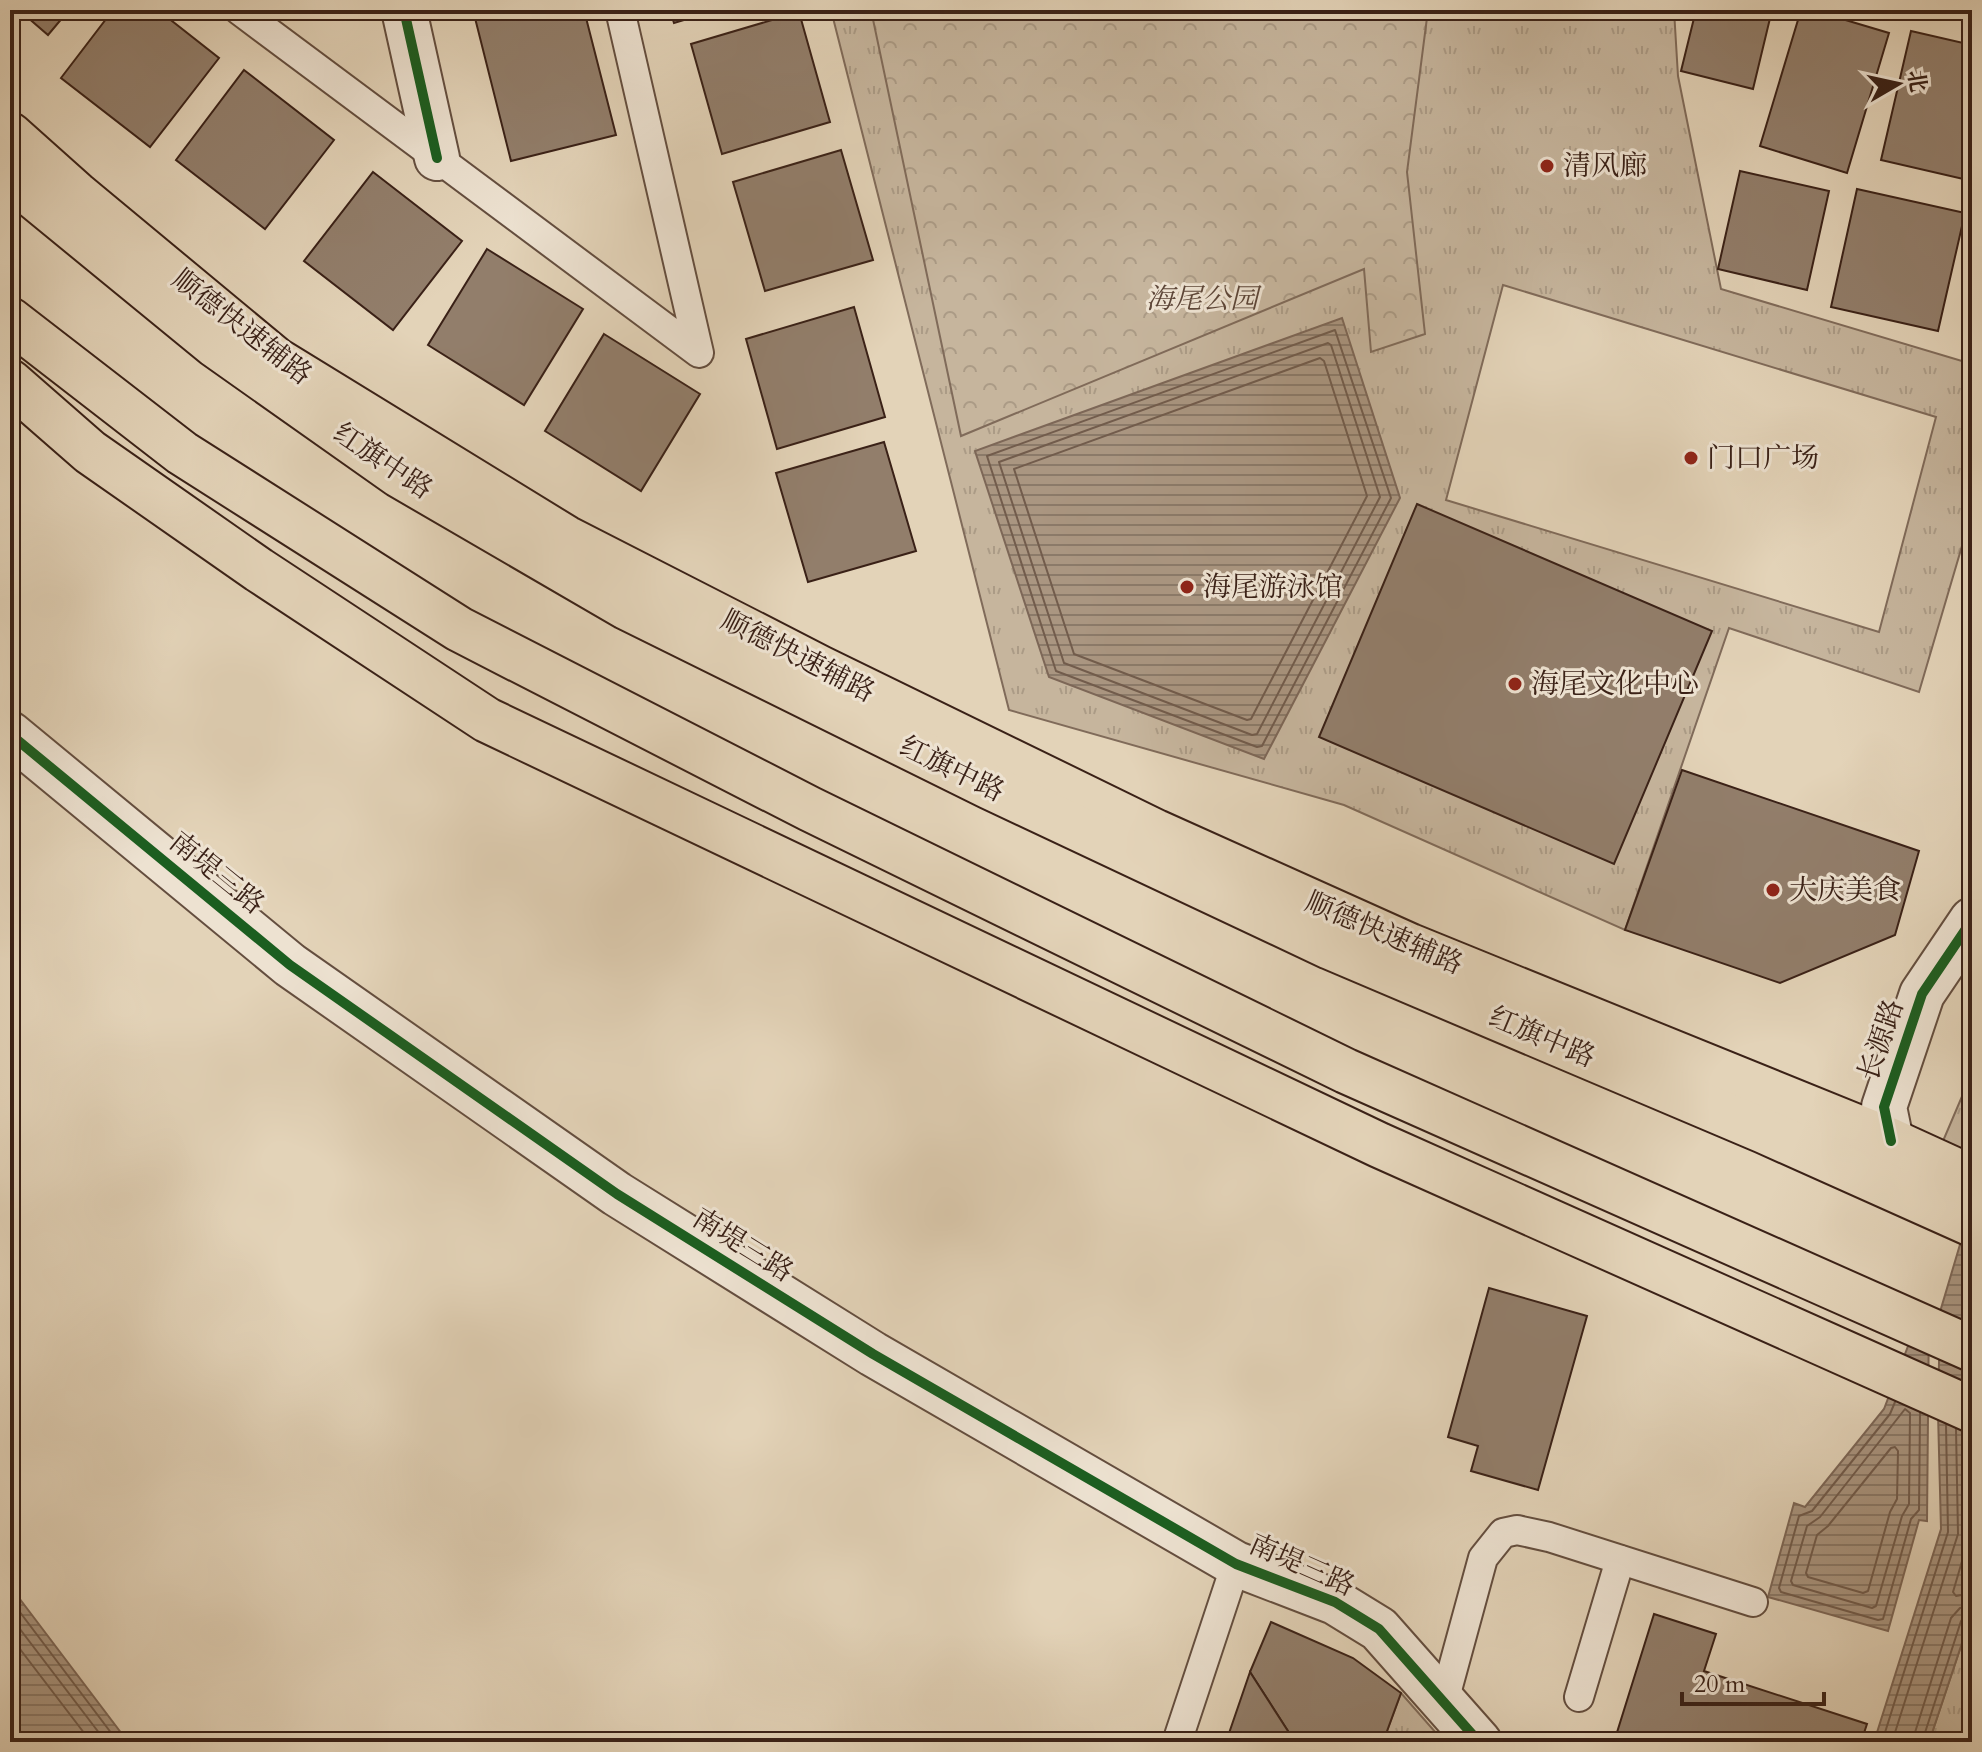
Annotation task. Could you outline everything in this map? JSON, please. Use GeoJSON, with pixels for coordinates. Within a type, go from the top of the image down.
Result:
{"type":"FeatureCollection","features":[{"type":"Feature","properties":{"kind":"main road","name":"顺德快速辅路"},"geometry":{"type":"LineString","coordinates":[[10,135],[76,194],[276,360],[566,538],[820,668],[1170,839],[1410,946],[1891,1141],[1957,1172]]}},
{"type":"Feature","properties":{"kind":"main road","name":"红旗中路"},"geometry":{"type":"LineString","coordinates":[[10,177],[215,345],[399,475],[626,607],[990,787],[1330,947],[1764,1131],[1972,1224]]}},
{"type":"Feature","properties":{"kind":"main road"},"geometry":{"type":"LineString","coordinates":[[10,320],[182,453],[459,629],[810,809],[1346,1071],[1972,1349]]}},
{"type":"Feature","properties":{"kind":"main road"},"geometry":{"type":"LineString","coordinates":[[10,382],[90,452],[259,570],[487,720],[1379,1145],[1972,1410]]}},
{"type":"Feature","properties":{"kind":"street"},"geometry":{"type":"LineString","coordinates":[[404,10],[437,158]]}},
{"type":"Feature","properties":{"kind":"street","name":"南堤三路"},"geometry":{"type":"LineString","coordinates":[[10,734],[290,965],[617,1194],[873,1354],[1236,1564],[1335,1602],[1379,1629],[1479,1742]]}},
{"type":"Feature","properties":{"kind":"street","name":"长源路"},"geometry":{"type":"LineString","coordinates":[[1891,1141],[1884,1107],[1922,994],[1972,920]]}},
{"type":"Feature","properties":{"kind":"lane"},"geometry":{"type":"LineString","coordinates":[[239,10],[699,353],[620,10]]}},
{"type":"Feature","properties":{"kind":"lane"},"geometry":{"type":"LineString","coordinates":[[1444,1701],[1483,1558],[1503,1533],[1517,1530],[1549,1537],[1753,1602]]}},
{"type":"Feature","properties":{"kind":"lane"},"geometry":{"type":"LineString","coordinates":[[1579,1697],[1620,1560]]}},
{"type":"Feature","properties":{"kind":"lane"},"geometry":{"type":"LineString","coordinates":[[1177,1742],[1236,1564]]}},
{"type":"Feature","properties":{"kind":"green space","name":"海尾公园"},"geometry":{"type":"Polygon","coordinates":[[[831,10],[1674,10],[1678,76],[1721,289],[1972,364],[1972,512],[1919,692],[1729,628],[1625,930],[1344,805],[1009,710],[831,10]],[[1503,285],[1446,500],[1879,632],[1936,417],[1503,285]]]}},
{"type":"Feature","properties":{"kind":"green space"},"geometry":{"type":"Polygon","coordinates":[[[871,10],[1428,10],[1407,172],[1425,334],[1371,352],[1364,269],[961,436],[871,10]]]}},
{"type":"Feature","properties":{"kind":"green space"},"geometry":{"type":"Polygon","coordinates":[[[1972,1073],[1972,1164],[1940,1148],[1972,1073]]]}},
{"type":"Feature","properties":{"kind":"green space"},"geometry":{"type":"Polygon","coordinates":[[[1972,1613],[1972,1742],[1929,1742],[1972,1613]]]}},
{"type":"Feature","properties":{"kind":"green space"},"geometry":{"type":"Polygon","coordinates":[[[1401,1693],[1444,1742],[1383,1742],[1401,1693]]]}},
{"type":"Feature","properties":{"kind":"water","name":"海尾游泳馆"},"geometry":{"type":"Polygon","coordinates":[[[1342,318],[1400,498],[1264,759],[1049,677],[975,451],[1342,318]]]}},
{"type":"Feature","properties":{"kind":"water"},"geometry":{"type":"Polygon","coordinates":[[[1972,1204],[1972,1613],[1929,1742],[1874,1742],[1941,1529],[1938,1413],[1940,1312],[1972,1204]]]}},
{"type":"Feature","properties":{"kind":"water"},"geometry":{"type":"Polygon","coordinates":[[[1923,1307],[1929,1310],[1927,1521],[1919,1520],[1888,1631],[1768,1597],[1794,1503],[1805,1507],[1884,1409],[1923,1307]]]}},
{"type":"Feature","properties":{"kind":"water"},"geometry":{"type":"Polygon","coordinates":[[[10,1586],[128,1742],[10,1742],[10,1586]]]}},
{"type":"Feature","properties":{"kind":"building"},"geometry":{"type":"Polygon","coordinates":[[[19,10],[69,10],[48,35],[19,10]]]}},
{"type":"Feature","properties":{"kind":"building"},"geometry":{"type":"Polygon","coordinates":[[[113,10],[158,10],[219,58],[150,147],[61,78],[113,10]]]}},
{"type":"Feature","properties":{"kind":"building"},"geometry":{"type":"Polygon","coordinates":[[[473,10],[584,10],[616,135],[511,161],[473,10]]]}},
{"type":"Feature","properties":{"kind":"building"},"geometry":{"type":"Polygon","coordinates":[[[670,10],[717,10],[674,23],[670,10]]]}},
{"type":"Feature","properties":{"kind":"building"},"geometry":{"type":"Polygon","coordinates":[[[1696,10],[1772,10],[1753,89],[1681,71],[1696,10]]]}},
{"type":"Feature","properties":{"kind":"building"},"geometry":{"type":"Polygon","coordinates":[[[1801,10],[1812,10],[1889,33],[1847,173],[1760,146],[1801,10]]]}},
{"type":"Feature","properties":{"kind":"building"},"geometry":{"type":"Polygon","coordinates":[[[799,12],[830,122],[722,154],[691,44],[799,12]]]}},
{"type":"Feature","properties":{"kind":"building"},"geometry":{"type":"Polygon","coordinates":[[[1911,31],[1972,45],[1972,181],[1881,160],[1911,31]]]}},
{"type":"Feature","properties":{"kind":"building"},"geometry":{"type":"Polygon","coordinates":[[[244,70],[334,140],[265,229],[176,160],[244,70]]]}},
{"type":"Feature","properties":{"kind":"building"},"geometry":{"type":"Polygon","coordinates":[[[841,150],[873,260],[765,291],[733,182],[841,150]]]}},
{"type":"Feature","properties":{"kind":"building"},"geometry":{"type":"Polygon","coordinates":[[[1740,171],[1829,191],[1807,290],[1718,269],[1740,171]]]}},
{"type":"Feature","properties":{"kind":"building"},"geometry":{"type":"Polygon","coordinates":[[[373,172],[462,241],[393,330],[304,261],[373,172]]]}},
{"type":"Feature","properties":{"kind":"building"},"geometry":{"type":"Polygon","coordinates":[[[1857,189],[1965,213],[1938,331],[1831,307],[1857,189]]]}},
{"type":"Feature","properties":{"kind":"building"},"geometry":{"type":"Polygon","coordinates":[[[487,249],[583,309],[524,405],[428,345],[487,249]]]}},
{"type":"Feature","properties":{"kind":"building"},"geometry":{"type":"Polygon","coordinates":[[[854,307],[885,417],[777,449],[746,339],[854,307]]]}},
{"type":"Feature","properties":{"kind":"building"},"geometry":{"type":"Polygon","coordinates":[[[1972,328],[1972,357],[1964,354],[1972,328]]]}},
{"type":"Feature","properties":{"kind":"building"},"geometry":{"type":"Polygon","coordinates":[[[604,334],[700,394],[641,491],[545,431],[604,334]]]}},
{"type":"Feature","properties":{"kind":"building"},"geometry":{"type":"Polygon","coordinates":[[[884,442],[916,551],[808,582],[776,473],[884,442]]]}},
{"type":"Feature","properties":{"kind":"building","name":"海尾文化中心"},"geometry":{"type":"Polygon","coordinates":[[[1417,504],[1712,631],[1614,864],[1319,737],[1417,504]]]}},
{"type":"Feature","properties":{"kind":"building","name":"大庆美食"},"geometry":{"type":"Polygon","coordinates":[[[1682,770],[1919,851],[1895,935],[1780,983],[1625,930],[1682,770]]]}},
{"type":"Feature","properties":{"kind":"building"},"geometry":{"type":"Polygon","coordinates":[[[1489,1288],[1587,1316],[1538,1490],[1471,1471],[1478,1446],[1448,1437],[1489,1288]]]}},
{"type":"Feature","properties":{"kind":"building"},"geometry":{"type":"Polygon","coordinates":[[[1654,1614],[1716,1634],[1704,1671],[1867,1724],[1861,1742],[1614,1742],[1654,1614]]]}},
{"type":"Feature","properties":{"kind":"building"},"geometry":{"type":"Polygon","coordinates":[[[1271,1622],[1353,1658],[1401,1693],[1383,1742],[1295,1742],[1250,1672],[1271,1622]]]}},
{"type":"Feature","properties":{"kind":"building"},"geometry":{"type":"Polygon","coordinates":[[[1250,1672],[1295,1742],[1226,1742],[1250,1672]]]}},
{"type":"Feature","properties":{"kind":"cycle path"},"geometry":{"type":"LineString","coordinates":[[404,10],[437,158]]}},
{"type":"Feature","properties":{"kind":"cycle path"},"geometry":{"type":"LineString","coordinates":[[10,734],[290,965],[617,1194],[873,1354],[1236,1564],[1335,1602],[1379,1629],[1479,1742]]}},
{"type":"Feature","properties":{"kind":"cycle path"},"geometry":{"type":"LineString","coordinates":[[1891,1141],[1884,1107],[1922,994],[1972,920]]}},
{"type":"Feature","properties":{"kind":"place","name":"清风廊"},"geometry":{"type":"Point","coordinates":[1547,166]}},
{"type":"Feature","properties":{"kind":"place","name":"门口广场"},"geometry":{"type":"Point","coordinates":[1691,458]}},
{"type":"Feature","properties":{"kind":"place","name":"海尾游泳馆"},"geometry":{"type":"Point","coordinates":[1187,587]}},
{"type":"Feature","properties":{"kind":"place","name":"海尾文化中心"},"geometry":{"type":"Point","coordinates":[1515,684]}},
{"type":"Feature","properties":{"kind":"place","name":"大庆美食"},"geometry":{"type":"Point","coordinates":[1773,890]}}]}
